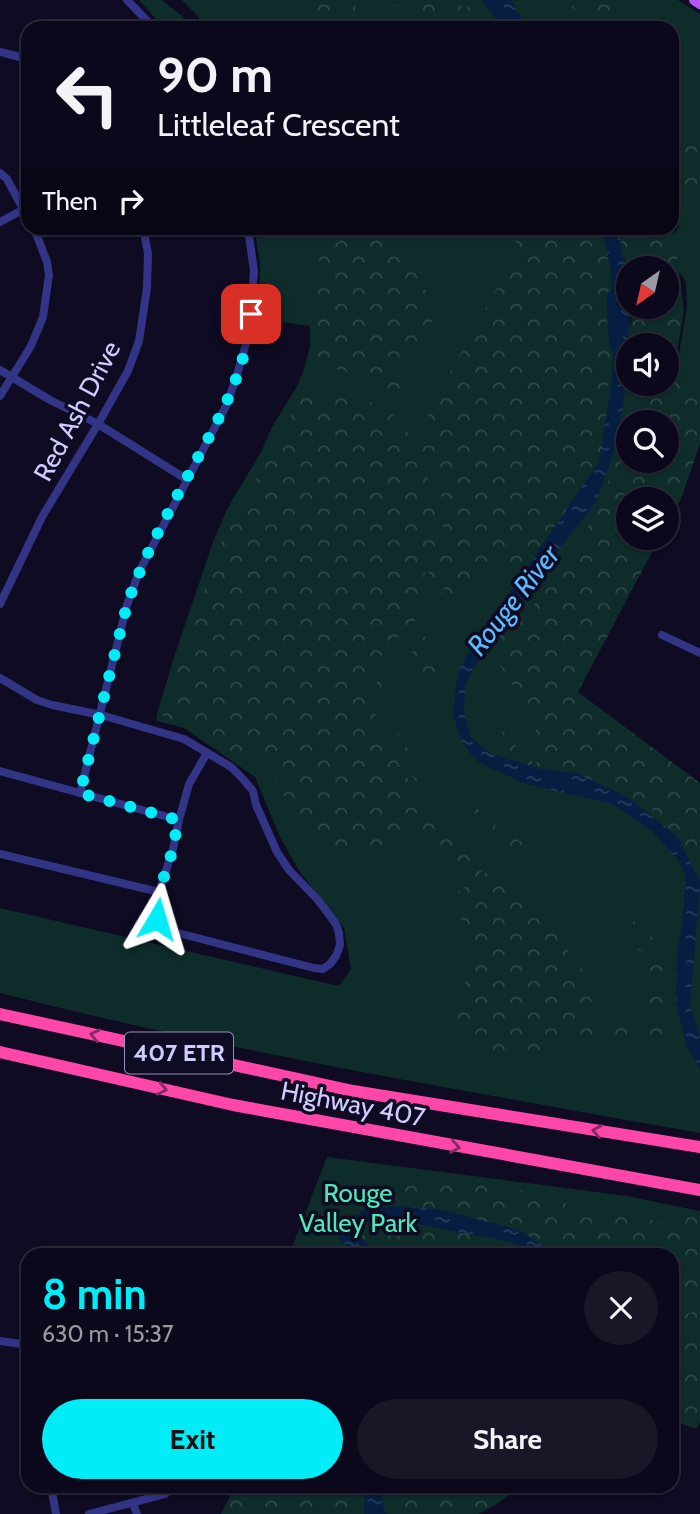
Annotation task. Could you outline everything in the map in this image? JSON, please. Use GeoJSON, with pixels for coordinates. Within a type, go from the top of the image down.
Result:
{"type":"FeatureCollection","features":[{"type":"Feature","properties":{"kind":"highway","name":"Highway 407"},"geometry":{"type":"LineString","coordinates":[[0,1014],[353,1091],[700,1147]]}},
{"type":"Feature","properties":{"kind":"highway","name":"Highway 407"},"geometry":{"type":"LineString","coordinates":[[0,1052],[233,1105],[700,1190]]}},
{"type":"Feature","properties":{"kind":"main road"},"geometry":{"type":"LineString","coordinates":[[694,0],[700,4]]}},
{"type":"Feature","properties":{"kind":"street"},"geometry":{"type":"LineString","coordinates":[[127,0],[147,21]]}},
{"type":"Feature","properties":{"kind":"street"},"geometry":{"type":"LineString","coordinates":[[0,52],[21,58]]}},
{"type":"Feature","properties":{"kind":"street"},"geometry":{"type":"LineString","coordinates":[[0,173],[21,202]]}},
{"type":"Feature","properties":{"kind":"street"},"geometry":{"type":"LineString","coordinates":[[0,222],[21,210]]}},
{"type":"Feature","properties":{"kind":"street"},"geometry":{"type":"LineString","coordinates":[[0,397],[31,346],[43,317],[49,275],[37,235]]}},
{"type":"Feature","properties":{"kind":"street","name":"Red Ash Drive"},"geometry":{"type":"LineString","coordinates":[[0,604],[42,517],[128,371],[139,341],[147,288],[148,253],[144,235]]}},
{"type":"Feature","properties":{"kind":"street"},"geometry":{"type":"LineString","coordinates":[[80,793],[132,589],[227,404],[236,379],[250,330],[254,271],[249,235]]}},
{"type":"Feature","properties":{"kind":"street"},"geometry":{"type":"LineString","coordinates":[[0,370],[50,400],[98,424],[186,480]]}},
{"type":"Feature","properties":{"kind":"street"},"geometry":{"type":"LineString","coordinates":[[662,635],[700,653]]}},
{"type":"Feature","properties":{"kind":"street"},"geometry":{"type":"LineString","coordinates":[[0,678],[37,700],[52,705],[101,715],[184,739],[231,767],[253,791],[256,805],[277,852],[289,870],[318,900],[336,924],[340,944],[336,956],[323,969],[174,932],[157,919],[159,892],[173,849],[178,820],[189,784],[207,753]]}},
{"type":"Feature","properties":{"kind":"street"},"geometry":{"type":"LineString","coordinates":[[0,771],[178,820]]}},
{"type":"Feature","properties":{"kind":"street"},"geometry":{"type":"LineString","coordinates":[[0,854],[159,892]]}},
{"type":"Feature","properties":{"kind":"street"},"geometry":{"type":"LineString","coordinates":[[0,1341],[21,1344]]}},
{"type":"Feature","properties":{"kind":"street"},"geometry":{"type":"LineString","coordinates":[[52,1493],[56,1514]]}},
{"type":"Feature","properties":{"kind":"street"},"geometry":{"type":"LineString","coordinates":[[89,1514],[166,1493]]}},
{"type":"Feature","properties":{"kind":"street"},"geometry":{"type":"LineString","coordinates":[[133,1504],[137,1514]]}},
{"type":"Feature","properties":{"kind":"green space"},"geometry":{"type":"Polygon","coordinates":[[[139,0],[162,0],[185,21],[158,21],[139,0]]]}},
{"type":"Feature","properties":{"kind":"green space"},"geometry":{"type":"Polygon","coordinates":[[[182,0],[678,0],[700,14],[700,398],[679,392],[679,354],[687,306],[686,282],[679,272],[679,256],[668,256],[664,251],[674,235],[679,235],[679,21],[199,21],[199,17],[182,0]]]}},
{"type":"Feature","properties":{"kind":"green space"},"geometry":{"type":"Polygon","coordinates":[[[303,0],[352,0],[356,12],[367,18],[366,21],[313,21],[303,0]]]}},
{"type":"Feature","properties":{"kind":"green space"},"geometry":{"type":"Polygon","coordinates":[[[376,0],[428,0],[472,8],[480,21],[408,21],[404,11],[394,4],[388,6],[386,14],[379,9],[376,0]]]}},
{"type":"Feature","properties":{"kind":"green space"},"geometry":{"type":"Polygon","coordinates":[[[570,0],[613,0],[616,21],[583,21],[572,7],[574,3],[570,0]]]}},
{"type":"Feature","properties":{"kind":"green space"},"geometry":{"type":"Polygon","coordinates":[[[679,125],[700,130],[700,202],[683,206],[679,214],[679,125]]]}},
{"type":"Feature","properties":{"kind":"green space"},"geometry":{"type":"Polygon","coordinates":[[[255,235],[623,235],[624,256],[616,256],[616,319],[630,319],[631,333],[616,333],[616,396],[628,396],[628,410],[616,410],[617,473],[611,502],[515,635],[626,782],[700,845],[700,1052],[690,1051],[700,1068],[700,1133],[261,1052],[0,993],[0,908],[339,986],[351,969],[344,928],[299,871],[280,837],[255,777],[184,728],[156,721],[174,657],[213,542],[227,509],[297,386],[310,346],[310,326],[259,319],[260,262],[255,235]]]}},
{"type":"Feature","properties":{"kind":"green space"},"geometry":{"type":"Polygon","coordinates":[[[344,235],[397,237],[403,241],[408,254],[424,276],[423,285],[434,303],[434,319],[412,347],[407,359],[403,393],[394,398],[380,399],[364,395],[365,384],[360,375],[331,368],[328,360],[314,358],[320,245],[325,238],[334,244],[344,235]]]}},
{"type":"Feature","properties":{"kind":"green space"},"geometry":{"type":"Polygon","coordinates":[[[518,235],[602,235],[613,288],[615,317],[608,369],[607,426],[603,447],[567,514],[529,564],[504,565],[485,576],[470,577],[468,596],[460,596],[455,600],[451,598],[442,604],[432,604],[444,589],[444,575],[437,575],[422,591],[424,580],[440,554],[445,505],[418,440],[440,386],[500,282],[518,235]]]}},
{"type":"Feature","properties":{"kind":"green space"},"geometry":{"type":"Polygon","coordinates":[[[620,235],[674,235],[677,256],[624,256],[620,235]]]}},
{"type":"Feature","properties":{"kind":"green space"},"geometry":{"type":"Polygon","coordinates":[[[679,272],[684,310],[679,340],[679,333],[631,333],[631,319],[679,319],[679,272]]]}},
{"type":"Feature","properties":{"kind":"green space"},"geometry":{"type":"Polygon","coordinates":[[[679,370],[683,386],[700,395],[700,444],[679,503],[679,487],[616,487],[616,550],[653,550],[578,692],[700,783],[700,874],[668,827],[642,803],[613,789],[535,770],[497,753],[498,737],[502,731],[534,764],[542,760],[545,754],[515,688],[494,656],[494,644],[519,607],[528,613],[583,538],[616,462],[616,473],[679,473],[679,410],[627,410],[627,396],[679,396],[679,370]]]}},
{"type":"Feature","properties":{"kind":"green space"},"geometry":{"type":"Polygon","coordinates":[[[306,385],[353,400],[355,406],[362,409],[364,400],[387,407],[406,429],[440,505],[436,554],[419,585],[418,618],[396,638],[379,660],[370,684],[376,715],[392,742],[399,765],[412,785],[414,799],[474,850],[482,865],[481,875],[489,871],[498,876],[539,912],[544,919],[544,928],[561,938],[590,981],[593,995],[588,1011],[603,1022],[636,1020],[671,1028],[674,1036],[671,1040],[633,1037],[606,1044],[560,1043],[535,1052],[500,1054],[481,1049],[474,1041],[456,1039],[442,1011],[449,1004],[458,1001],[472,964],[472,939],[459,916],[457,906],[458,892],[471,885],[469,882],[449,868],[427,842],[415,836],[400,837],[386,851],[375,852],[363,847],[333,845],[320,839],[286,799],[269,765],[251,757],[240,760],[195,731],[162,715],[181,660],[193,648],[190,630],[220,546],[306,385]]]}},
{"type":"Feature","properties":{"kind":"green space"},"geometry":{"type":"Polygon","coordinates":[[[421,625],[426,640],[422,645],[416,645],[409,639],[403,645],[400,658],[384,669],[381,682],[383,704],[379,706],[377,682],[384,660],[403,637],[421,625]]]}},
{"type":"Feature","properties":{"kind":"green space"},"geometry":{"type":"Polygon","coordinates":[[[430,648],[438,669],[438,681],[430,687],[421,684],[410,653],[416,649],[430,648]]]}},
{"type":"Feature","properties":{"kind":"green space"},"geometry":{"type":"Polygon","coordinates":[[[394,730],[404,738],[409,754],[421,766],[424,776],[432,781],[433,785],[428,791],[406,769],[394,730]]]}},
{"type":"Feature","properties":{"kind":"green space"},"geometry":{"type":"Polygon","coordinates":[[[466,803],[478,809],[486,820],[494,817],[498,820],[495,825],[497,831],[506,829],[513,837],[529,846],[525,852],[514,854],[497,848],[453,810],[453,804],[466,803]]]}},
{"type":"Feature","properties":{"kind":"green space"},"geometry":{"type":"Polygon","coordinates":[[[623,914],[639,924],[643,936],[655,938],[661,949],[663,976],[658,979],[658,995],[664,997],[667,1002],[654,1015],[649,1014],[641,1002],[655,992],[647,989],[652,957],[637,950],[636,941],[629,939],[618,927],[615,917],[623,914]]]}},
{"type":"Feature","properties":{"kind":"green space","name":"Rouge Valley Park"},"geometry":{"type":"Polygon","coordinates":[[[327,1157],[627,1196],[700,1211],[700,1422],[679,1420],[679,1248],[292,1248],[327,1157]]]}},
{"type":"Feature","properties":{"kind":"green space"},"geometry":{"type":"Polygon","coordinates":[[[444,1179],[494,1186],[514,1193],[521,1190],[563,1197],[568,1211],[574,1215],[599,1220],[616,1210],[666,1224],[673,1213],[700,1217],[700,1295],[679,1302],[679,1248],[549,1248],[525,1237],[398,1204],[405,1180],[444,1179]]]}},
{"type":"Feature","properties":{"kind":"green space"},"geometry":{"type":"Polygon","coordinates":[[[393,1218],[426,1221],[454,1233],[485,1232],[506,1244],[530,1248],[364,1248],[359,1244],[368,1224],[393,1218]]]}},
{"type":"Feature","properties":{"kind":"green space"},"geometry":{"type":"Polygon","coordinates":[[[700,1310],[700,1422],[696,1429],[679,1423],[679,1316],[700,1310]]]}},
{"type":"Feature","properties":{"kind":"green space"},"geometry":{"type":"Polygon","coordinates":[[[232,1493],[367,1493],[367,1514],[221,1514],[232,1493]]]}},
{"type":"Feature","properties":{"kind":"green space"},"geometry":{"type":"Polygon","coordinates":[[[378,1493],[512,1493],[478,1514],[379,1514],[378,1493]]]}},
{"type":"Feature","properties":{"kind":"water"},"geometry":{"type":"Polygon","coordinates":[[[482,0],[511,0],[522,21],[496,21],[482,0]]]}},
{"type":"Feature","properties":{"kind":"water"},"geometry":{"type":"Polygon","coordinates":[[[603,235],[619,235],[623,256],[616,256],[616,319],[629,319],[628,333],[616,333],[616,396],[624,396],[622,410],[616,410],[616,446],[596,502],[475,665],[465,686],[464,713],[471,738],[492,754],[541,769],[576,773],[629,798],[677,836],[700,882],[690,1006],[700,1038],[700,1068],[687,1047],[676,1004],[677,952],[682,927],[686,874],[677,859],[652,831],[612,804],[526,784],[480,763],[461,739],[453,715],[456,685],[467,655],[599,462],[611,387],[615,328],[610,264],[603,235]]]}},
{"type":"Feature","properties":{"kind":"water"},"geometry":{"type":"Polygon","coordinates":[[[399,1206],[438,1209],[522,1231],[549,1248],[522,1248],[517,1244],[496,1239],[385,1218],[366,1223],[361,1238],[371,1248],[348,1248],[338,1239],[342,1225],[366,1208],[399,1206]]]}},
{"type":"Feature","properties":{"kind":"water"},"geometry":{"type":"Polygon","coordinates":[[[366,1493],[382,1493],[383,1508],[387,1514],[364,1514],[366,1493]]]}},
{"type":"Feature","properties":{"kind":"waterway","name":"Rouge River"},"geometry":{"type":"LineString","coordinates":[[614,296],[616,336]]}},
{"type":"Feature","properties":{"kind":"route"},"geometry":{"type":"LineString","coordinates":[[157,919],[159,892],[173,849],[178,820],[80,793],[132,589],[227,404],[250,330],[251,314]]}}]}
